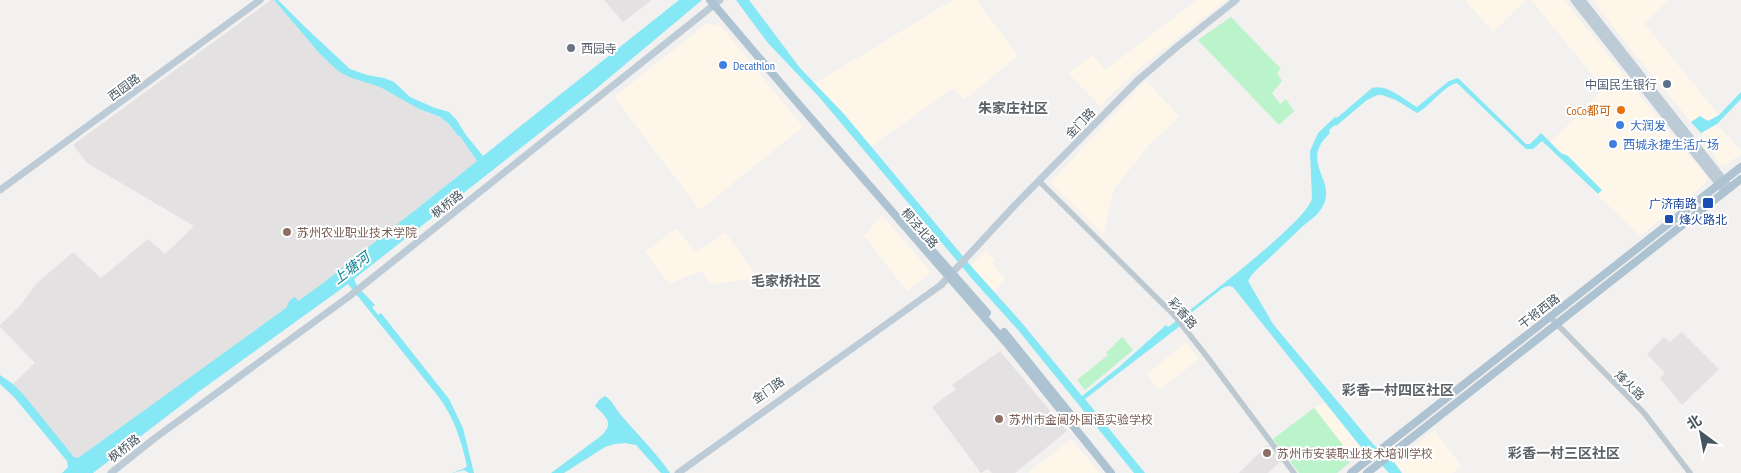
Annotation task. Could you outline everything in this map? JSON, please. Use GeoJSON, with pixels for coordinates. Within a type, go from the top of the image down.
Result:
{"type":"FeatureCollection","features":[{"type":"Feature","properties":{"kind":"main road","name":"西园路"},"geometry":{"type":"LineString","coordinates":[[0,190],[260,0]]}},
{"type":"Feature","properties":{"kind":"main road","name":"金门路"},"geometry":{"type":"LineString","coordinates":[[673,473],[951,273],[1137,81],[1236,0]]}},
{"type":"Feature","properties":{"kind":"main road"},"geometry":{"type":"LineString","coordinates":[[1574,0],[1722,182]]}},
{"type":"Feature","properties":{"kind":"main road"},"geometry":{"type":"LineString","coordinates":[[1582,0],[1727,190]]}},
{"type":"Feature","properties":{"kind":"main road","name":"桐泾北路"},"geometry":{"type":"LineString","coordinates":[[716,1],[1023,354],[1118,473]]}},
{"type":"Feature","properties":{"kind":"main road","name":"枫桥路"},"geometry":{"type":"LineString","coordinates":[[111,473],[368,282],[716,1]]}},
{"type":"Feature","properties":{"kind":"main road","name":"干将西路"},"geometry":{"type":"LineString","coordinates":[[1351,473],[1741,167]]}},
{"type":"Feature","properties":{"kind":"main road","name":"干将西路"},"geometry":{"type":"LineString","coordinates":[[1367,473],[1741,179]]}},
{"type":"Feature","properties":{"kind":"main road","name":"桐泾北路"},"geometry":{"type":"LineString","coordinates":[[951,273],[1111,473]]}},
{"type":"Feature","properties":{"kind":"street","name":"彩香路"},"geometry":{"type":"LineString","coordinates":[[1039,181],[1174,315],[1294,473]]}},
{"type":"Feature","properties":{"kind":"street","name":"烽火路"},"geometry":{"type":"LineString","coordinates":[[1550,317],[1644,413],[1690,473]]}},
{"type":"Feature","properties":{"kind":"shaded area","name":"苏州农业职业技术学院"},"geometry":{"type":"Polygon","coordinates":[[[271,0],[274,0],[320,54],[349,77],[380,87],[419,109],[445,120],[460,136],[477,161],[322,284],[78,458],[75,458],[13,384],[35,363],[0,325],[19,307],[36,284],[73,252],[101,278],[148,239],[165,254],[194,226],[87,163],[73,145],[271,0]]]}},
{"type":"Feature","properties":{"kind":"shaded area"},"geometry":{"type":"Polygon","coordinates":[[[604,0],[652,0],[623,22],[604,0]]]}},
{"type":"Feature","properties":{"kind":"shaded area"},"geometry":{"type":"Polygon","coordinates":[[[953,0],[977,0],[1018,56],[964,100],[954,88],[870,147],[844,114],[814,84],[953,0]]]}},
{"type":"Feature","properties":{"kind":"shaded area"},"geometry":{"type":"Polygon","coordinates":[[[1197,0],[1226,0],[1141,67],[1100,106],[1068,73],[1093,55],[1105,70],[1197,0]]]}},
{"type":"Feature","properties":{"kind":"shaded area"},"geometry":{"type":"Polygon","coordinates":[[[1465,0],[1526,0],[1493,32],[1465,0]]]}},
{"type":"Feature","properties":{"kind":"shaded area"},"geometry":{"type":"Polygon","coordinates":[[[1531,0],[1564,0],[1674,138],[1706,175],[1707,180],[1704,185],[1640,236],[1547,146],[1604,89],[1531,0]]]}},
{"type":"Feature","properties":{"kind":"shaded area"},"geometry":{"type":"Polygon","coordinates":[[[1593,0],[1669,0],[1644,23],[1719,115],[1708,121],[1700,116],[1691,122],[1624,41],[1593,0]]]}},
{"type":"Feature","properties":{"kind":"shaded area"},"geometry":{"type":"Polygon","coordinates":[[[706,24],[720,25],[803,127],[700,210],[614,97],[706,24]]]}},
{"type":"Feature","properties":{"kind":"shaded area"},"geometry":{"type":"Polygon","coordinates":[[[1146,80],[1180,117],[1150,144],[1114,189],[1103,235],[1050,183],[1146,80]]]}},
{"type":"Feature","properties":{"kind":"shaded area"},"geometry":{"type":"Polygon","coordinates":[[[1717,124],[1741,151],[1741,154],[1724,165],[1719,164],[1701,133],[1717,124]]]}},
{"type":"Feature","properties":{"kind":"shaded area"},"geometry":{"type":"Polygon","coordinates":[[[882,215],[931,272],[907,291],[864,236],[882,215]]]}},
{"type":"Feature","properties":{"kind":"shaded area"},"geometry":{"type":"Polygon","coordinates":[[[676,228],[696,252],[725,232],[759,278],[711,284],[701,271],[669,284],[645,252],[676,228]]]}},
{"type":"Feature","properties":{"kind":"shaded area"},"geometry":{"type":"Polygon","coordinates":[[[986,250],[995,260],[992,264],[1006,279],[994,291],[971,266],[986,250]]]}},
{"type":"Feature","properties":{"kind":"shaded area"},"geometry":{"type":"Polygon","coordinates":[[[1682,332],[1719,369],[1682,405],[1660,378],[1665,373],[1647,354],[1664,337],[1670,342],[1682,332]]]}},
{"type":"Feature","properties":{"kind":"shaded area"},"geometry":{"type":"Polygon","coordinates":[[[1186,342],[1199,359],[1159,390],[1147,374],[1186,342]]]}},
{"type":"Feature","properties":{"kind":"shaded area","name":"苏州市金阊外国语实验学校"},"geometry":{"type":"Polygon","coordinates":[[[1000,351],[1067,431],[1015,473],[992,473],[988,469],[981,473],[932,407],[956,389],[952,385],[1000,351]]]}},
{"type":"Feature","properties":{"kind":"shaded area"},"geometry":{"type":"Polygon","coordinates":[[[1325,403],[1364,451],[1350,462],[1339,448],[1343,445],[1314,408],[1325,403]]]}},
{"type":"Feature","properties":{"kind":"shaded area"},"geometry":{"type":"Polygon","coordinates":[[[1434,430],[1461,466],[1452,473],[1402,473],[1394,462],[1434,430]]]}},
{"type":"Feature","properties":{"kind":"shaded area"},"geometry":{"type":"Polygon","coordinates":[[[1071,439],[1100,473],[1028,473],[1071,439]]]}},
{"type":"Feature","properties":{"kind":"shaded area","name":"苏州市安装职业技术培训学校"},"geometry":{"type":"Polygon","coordinates":[[[1267,445],[1281,461],[1268,473],[1239,473],[1267,445]]]}},
{"type":"Feature","properties":{"kind":"green space"},"geometry":{"type":"Polygon","coordinates":[[[1231,17],[1281,69],[1277,73],[1282,81],[1272,93],[1280,104],[1286,99],[1294,111],[1279,125],[1198,40],[1231,17]]]}},
{"type":"Feature","properties":{"kind":"green space"},"geometry":{"type":"Polygon","coordinates":[[[1122,337],[1133,350],[1085,390],[1077,380],[1108,355],[1106,353],[1122,337]]]}},
{"type":"Feature","properties":{"kind":"green space"},"geometry":{"type":"Polygon","coordinates":[[[1314,408],[1343,445],[1339,449],[1350,462],[1337,473],[1299,473],[1273,439],[1314,408]]]}},
{"type":"Feature","properties":{"kind":"water","name":"上塘河"},"geometry":{"type":"Polygon","coordinates":[[[274,0],[278,0],[350,69],[394,82],[410,97],[449,112],[483,156],[679,0],[702,0],[597,88],[354,279],[357,286],[375,305],[372,307],[378,315],[381,313],[449,399],[463,428],[474,473],[464,470],[452,473],[467,466],[453,421],[438,396],[348,284],[201,390],[93,473],[62,473],[68,467],[67,461],[14,397],[0,384],[0,375],[23,394],[74,457],[78,458],[286,308],[290,300],[295,297],[298,301],[322,284],[477,161],[460,136],[440,117],[419,109],[380,87],[349,77],[338,71],[320,54],[274,0]]]}},
{"type":"Feature","properties":{"kind":"water"},"geometry":{"type":"Polygon","coordinates":[[[736,0],[749,0],[800,68],[844,114],[1082,396],[1119,367],[1166,325],[1168,327],[1275,241],[1293,223],[1306,209],[1312,198],[1310,151],[1318,133],[1372,88],[1378,87],[1390,90],[1417,107],[1449,81],[1458,78],[1526,144],[1530,144],[1541,133],[1561,153],[1568,156],[1602,190],[1598,194],[1542,141],[1533,149],[1526,149],[1457,83],[1447,88],[1417,113],[1396,100],[1382,95],[1377,95],[1367,100],[1329,130],[1330,133],[1321,143],[1317,161],[1326,195],[1322,208],[1256,270],[1248,281],[1273,324],[1373,444],[1394,462],[1402,473],[1389,473],[1367,449],[1364,451],[1233,287],[1229,286],[1224,287],[1182,320],[1184,323],[1085,399],[1145,473],[1134,473],[1018,330],[973,280],[820,98],[768,43],[736,0]]]}},
{"type":"Feature","properties":{"kind":"water"},"geometry":{"type":"Polygon","coordinates":[[[1741,92],[1741,99],[1717,124],[1701,133],[1691,122],[1700,116],[1708,121],[1719,115],[1741,92]]]}},
{"type":"Feature","properties":{"kind":"water"},"geometry":{"type":"Polygon","coordinates":[[[605,396],[670,473],[661,473],[636,445],[625,443],[605,447],[564,473],[551,473],[601,436],[608,427],[607,420],[595,406],[605,396]]]}},
{"type":"Feature","properties":{"kind":"place","name":"西园寺"},"geometry":{"type":"Point","coordinates":[571,48]}},
{"type":"Feature","properties":{"kind":"place","name":"Decathlon"},"geometry":{"type":"Point","coordinates":[723,65]}},
{"type":"Feature","properties":{"kind":"place","name":"中国民生银行"},"geometry":{"type":"Point","coordinates":[1667,84]}},
{"type":"Feature","properties":{"kind":"place","name":"CoCo都可"},"geometry":{"type":"Point","coordinates":[1621,110]}},
{"type":"Feature","properties":{"kind":"place","name":"大润发"},"geometry":{"type":"Point","coordinates":[1620,125]}},
{"type":"Feature","properties":{"kind":"place","name":"西城永捷生活广场"},"geometry":{"type":"Point","coordinates":[1613,144]}},
{"type":"Feature","properties":{"kind":"place","name":"广济南路"},"geometry":{"type":"Point","coordinates":[1708,203]}},
{"type":"Feature","properties":{"kind":"place","name":"烽火路北"},"geometry":{"type":"Point","coordinates":[1669,219]}},
{"type":"Feature","properties":{"kind":"place","name":"苏州农业职业技术学院"},"geometry":{"type":"Point","coordinates":[287,232]}},
{"type":"Feature","properties":{"kind":"place","name":"苏州市金阊外国语实验学校"},"geometry":{"type":"Point","coordinates":[999,419]}},
{"type":"Feature","properties":{"kind":"place","name":"苏州市安装职业技术培训学校"},"geometry":{"type":"Point","coordinates":[1267,453]}},
{"type":"Feature","properties":{"kind":"district","name":"朱家庄社区"},"geometry":{"type":"Point","coordinates":[1013,108]}},
{"type":"Feature","properties":{"kind":"district","name":"毛家桥社区"},"geometry":{"type":"Point","coordinates":[786,281]}},
{"type":"Feature","properties":{"kind":"district","name":"彩香一村四区社区"},"geometry":{"type":"Point","coordinates":[1398,390]}},
{"type":"Feature","properties":{"kind":"district","name":"彩香一村三区社区"},"geometry":{"type":"Point","coordinates":[1564,453]}}]}
